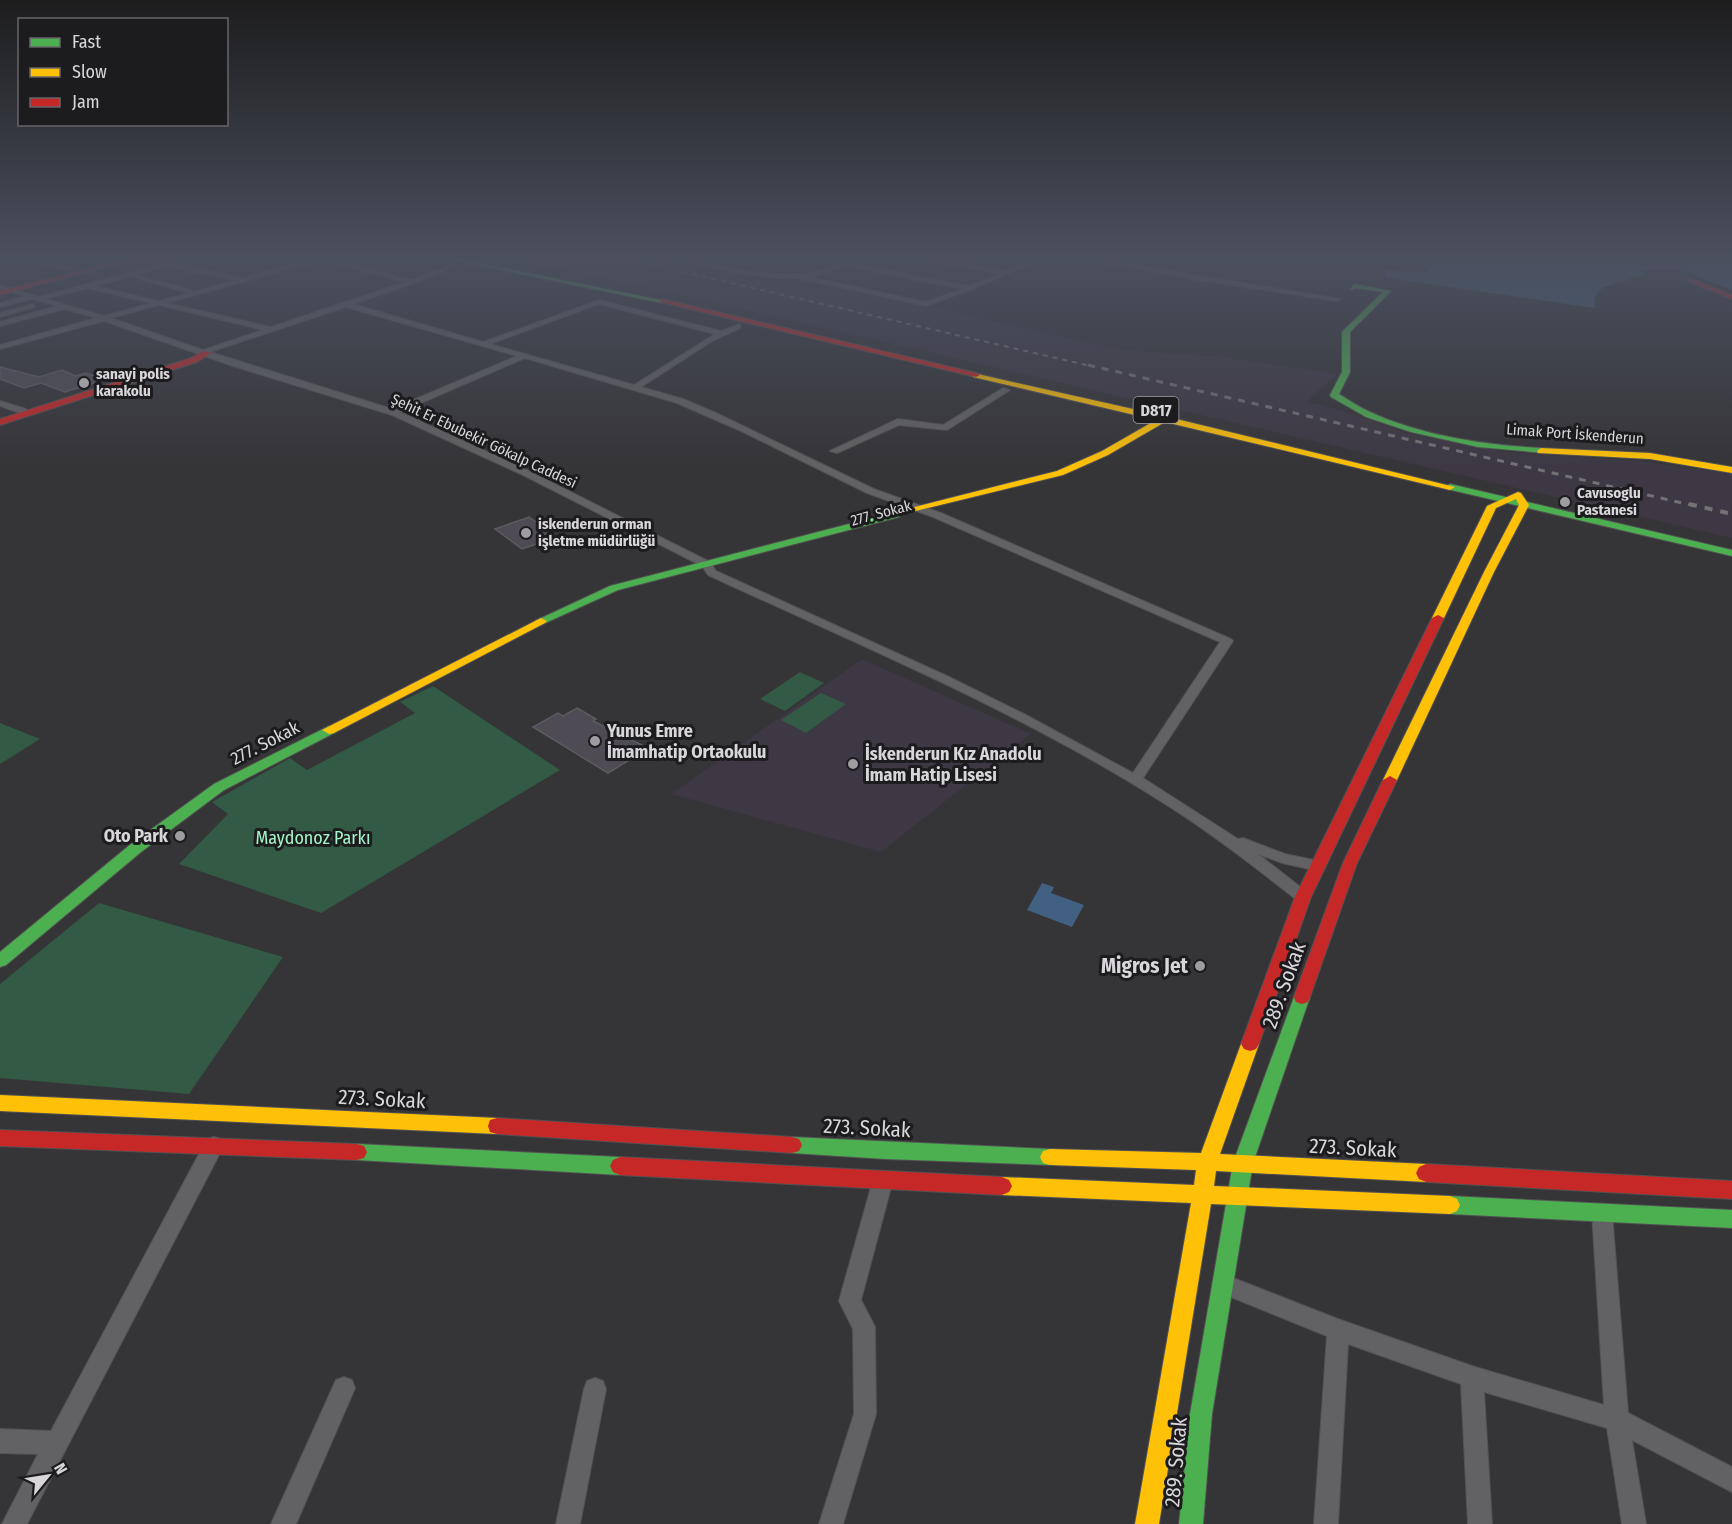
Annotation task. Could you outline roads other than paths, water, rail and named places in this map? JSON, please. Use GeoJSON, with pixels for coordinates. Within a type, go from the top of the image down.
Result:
{"type":"FeatureCollection","features":[{"type":"Feature","properties":{"kind":"main road"},"geometry":{"type":"LineString","coordinates":[[742,327],[1006,390],[1168,424],[1497,503],[1521,504],[1732,553]]}},
{"type":"Feature","properties":{"kind":"main road","name":"D817"},"geometry":{"type":"LineString","coordinates":[[770,327],[1168,424]]}},
{"type":"Feature","properties":{"kind":"main road","name":"D817"},"geometry":{"type":"LineString","coordinates":[[794,327],[1521,504],[1732,544]]}},
{"type":"Feature","properties":{"kind":"main road","name":"Limak Port İskenderun"},"geometry":{"type":"LineString","coordinates":[[1351,327],[1346,332],[1346,372],[1334,394],[1373,417],[1442,436],[1520,450],[1650,456],[1732,470]]}},
{"type":"Feature","properties":{"kind":"main road"},"geometry":{"type":"LineString","coordinates":[[0,421],[23,411],[207,353]]}},
{"type":"Feature","properties":{"kind":"main road"},"geometry":{"type":"LineString","coordinates":[[0,421],[194,360],[207,353]]}},
{"type":"Feature","properties":{"kind":"main road","name":"277. Sokak"},"geometry":{"type":"LineString","coordinates":[[709,568],[917,509],[1060,473],[1168,424]]}},
{"type":"Feature","properties":{"kind":"main road","name":"277. Sokak"},"geometry":{"type":"LineString","coordinates":[[0,961],[136,848],[219,787],[510,636],[577,604],[614,588],[937,515],[1075,478],[1095,471],[1168,424]]}},
{"type":"Feature","properties":{"kind":"main road"},"geometry":{"type":"LineString","coordinates":[[1147,1524],[1193,1261],[1207,1163],[1304,897],[1365,767],[1497,503]]}},
{"type":"Feature","properties":{"kind":"main road","name":"289. Sokak"},"geometry":{"type":"LineString","coordinates":[[1191,1524],[1201,1413],[1243,1163],[1350,863],[1521,504]]}},
{"type":"Feature","properties":{"kind":"main road"},"geometry":{"type":"LineString","coordinates":[[1373,752],[1398,762]]}},
{"type":"Feature","properties":{"kind":"main road"},"geometry":{"type":"LineString","coordinates":[[1365,767],[1392,776]]}},
{"type":"Feature","properties":{"kind":"main road","name":"273. Sokak"},"geometry":{"type":"LineString","coordinates":[[0,1103],[602,1131],[885,1151],[1243,1163],[1732,1190]]}},
{"type":"Feature","properties":{"kind":"main road"},"geometry":{"type":"LineString","coordinates":[[0,1138],[214,1145],[1201,1196],[1732,1219]]}},
{"type":"Feature","properties":{"kind":"street"},"geometry":{"type":"LineString","coordinates":[[0,347],[70,327]]}},
{"type":"Feature","properties":{"kind":"street","name":"Şehit Er Ebubekir Gökalp Caddesi"},"geometry":{"type":"LineString","coordinates":[[122,327],[393,412],[526,473],[709,568],[1017,716],[1136,778],[1230,838]]}},
{"type":"Feature","properties":{"kind":"street"},"geometry":{"type":"LineString","coordinates":[[261,327],[274,330]]}},
{"type":"Feature","properties":{"kind":"street"},"geometry":{"type":"LineString","coordinates":[[207,353],[283,327]]}},
{"type":"Feature","properties":{"kind":"street"},"geometry":{"type":"LineString","coordinates":[[425,327],[680,401],[724,418],[831,475],[937,515],[1227,641],[1136,778]]}},
{"type":"Feature","properties":{"kind":"street"},"geometry":{"type":"LineString","coordinates":[[483,344],[526,327]]}},
{"type":"Feature","properties":{"kind":"street"},"geometry":{"type":"LineString","coordinates":[[701,327],[721,333]]}},
{"type":"Feature","properties":{"kind":"street"},"geometry":{"type":"LineString","coordinates":[[636,388],[682,355],[734,327]]}},
{"type":"Feature","properties":{"kind":"street"},"geometry":{"type":"LineString","coordinates":[[393,412],[524,356]]}},
{"type":"Feature","properties":{"kind":"street"},"geometry":{"type":"LineString","coordinates":[[834,451],[898,423],[944,428],[1006,390]]}},
{"type":"Feature","properties":{"kind":"street"},"geometry":{"type":"LineString","coordinates":[[0,403],[23,411]]}},
{"type":"Feature","properties":{"kind":"street"},"geometry":{"type":"LineString","coordinates":[[1230,838],[1282,858],[1318,866]]}},
{"type":"Feature","properties":{"kind":"street"},"geometry":{"type":"LineString","coordinates":[[1230,838],[1304,897]]}},
{"type":"Feature","properties":{"kind":"street"},"geometry":{"type":"LineString","coordinates":[[14,1524],[214,1145]]}},
{"type":"Feature","properties":{"kind":"street"},"geometry":{"type":"LineString","coordinates":[[831,1524],[864,1414],[864,1327],[849,1301],[883,1180]]}},
{"type":"Feature","properties":{"kind":"street"},"geometry":{"type":"LineString","coordinates":[[1602,1213],[1617,1420],[1634,1524]]}},
{"type":"Feature","properties":{"kind":"street"},"geometry":{"type":"LineString","coordinates":[[1223,1284],[1338,1330],[1472,1377],[1617,1420],[1732,1480]]}},
{"type":"Feature","properties":{"kind":"street"},"geometry":{"type":"LineString","coordinates":[[1326,1524],[1338,1330]]}},
{"type":"Feature","properties":{"kind":"street"},"geometry":{"type":"LineString","coordinates":[[1472,1377],[1480,1524]]}},
{"type":"Feature","properties":{"kind":"street"},"geometry":{"type":"LineString","coordinates":[[283,1524],[344,1388]]}},
{"type":"Feature","properties":{"kind":"street"},"geometry":{"type":"LineString","coordinates":[[568,1524],[595,1389]]}},
{"type":"Feature","properties":{"kind":"street"},"geometry":{"type":"LineString","coordinates":[[0,1441],[56,1443]]}},
{"type":"Feature","properties":{"kind":"water"},"geometry":{"type":"Polygon","coordinates":[[[1042,883],[1054,887],[1051,893],[1084,905],[1072,927],[1027,910],[1042,883]]]}},
{"type":"Feature","properties":{"kind":"railway"},"geometry":{"type":"LineString","coordinates":[[922,327],[1095,367]]}},
{"type":"Feature","properties":{"kind":"railway"},"geometry":{"type":"LineString","coordinates":[[1088,365],[1695,506]]}},
{"type":"Feature","properties":{"kind":"railway"},"geometry":{"type":"LineString","coordinates":[[1689,504],[1732,514]]}},
{"type":"Feature","properties":{"kind":"place","name":"sanayi polis karakolu"},"geometry":{"type":"Point","coordinates":[84,383]}},
{"type":"Feature","properties":{"kind":"place","name":"Cavusoglu Pastanesi"},"geometry":{"type":"Point","coordinates":[1565,502]}},
{"type":"Feature","properties":{"kind":"place","name":"iskenderun orman işletme müdürlüğü"},"geometry":{"type":"Point","coordinates":[526,533]}},
{"type":"Feature","properties":{"kind":"place","name":"Yunus Emre İmamhatip Ortaokulu"},"geometry":{"type":"Point","coordinates":[595,741]}},
{"type":"Feature","properties":{"kind":"place","name":"İskenderun Kız Anadolu İmam Hatip Lisesi"},"geometry":{"type":"Point","coordinates":[853,764]}},
{"type":"Feature","properties":{"kind":"place","name":"Oto Park"},"geometry":{"type":"Point","coordinates":[180,836]}},
{"type":"Feature","properties":{"kind":"place","name":"Migros Jet"},"geometry":{"type":"Point","coordinates":[1200,966]}},
{"type":"Feature","properties":{"kind":"park label","name":"Maydonoz Parkı"},"geometry":{"type":"Point","coordinates":[313,838]}}]}
